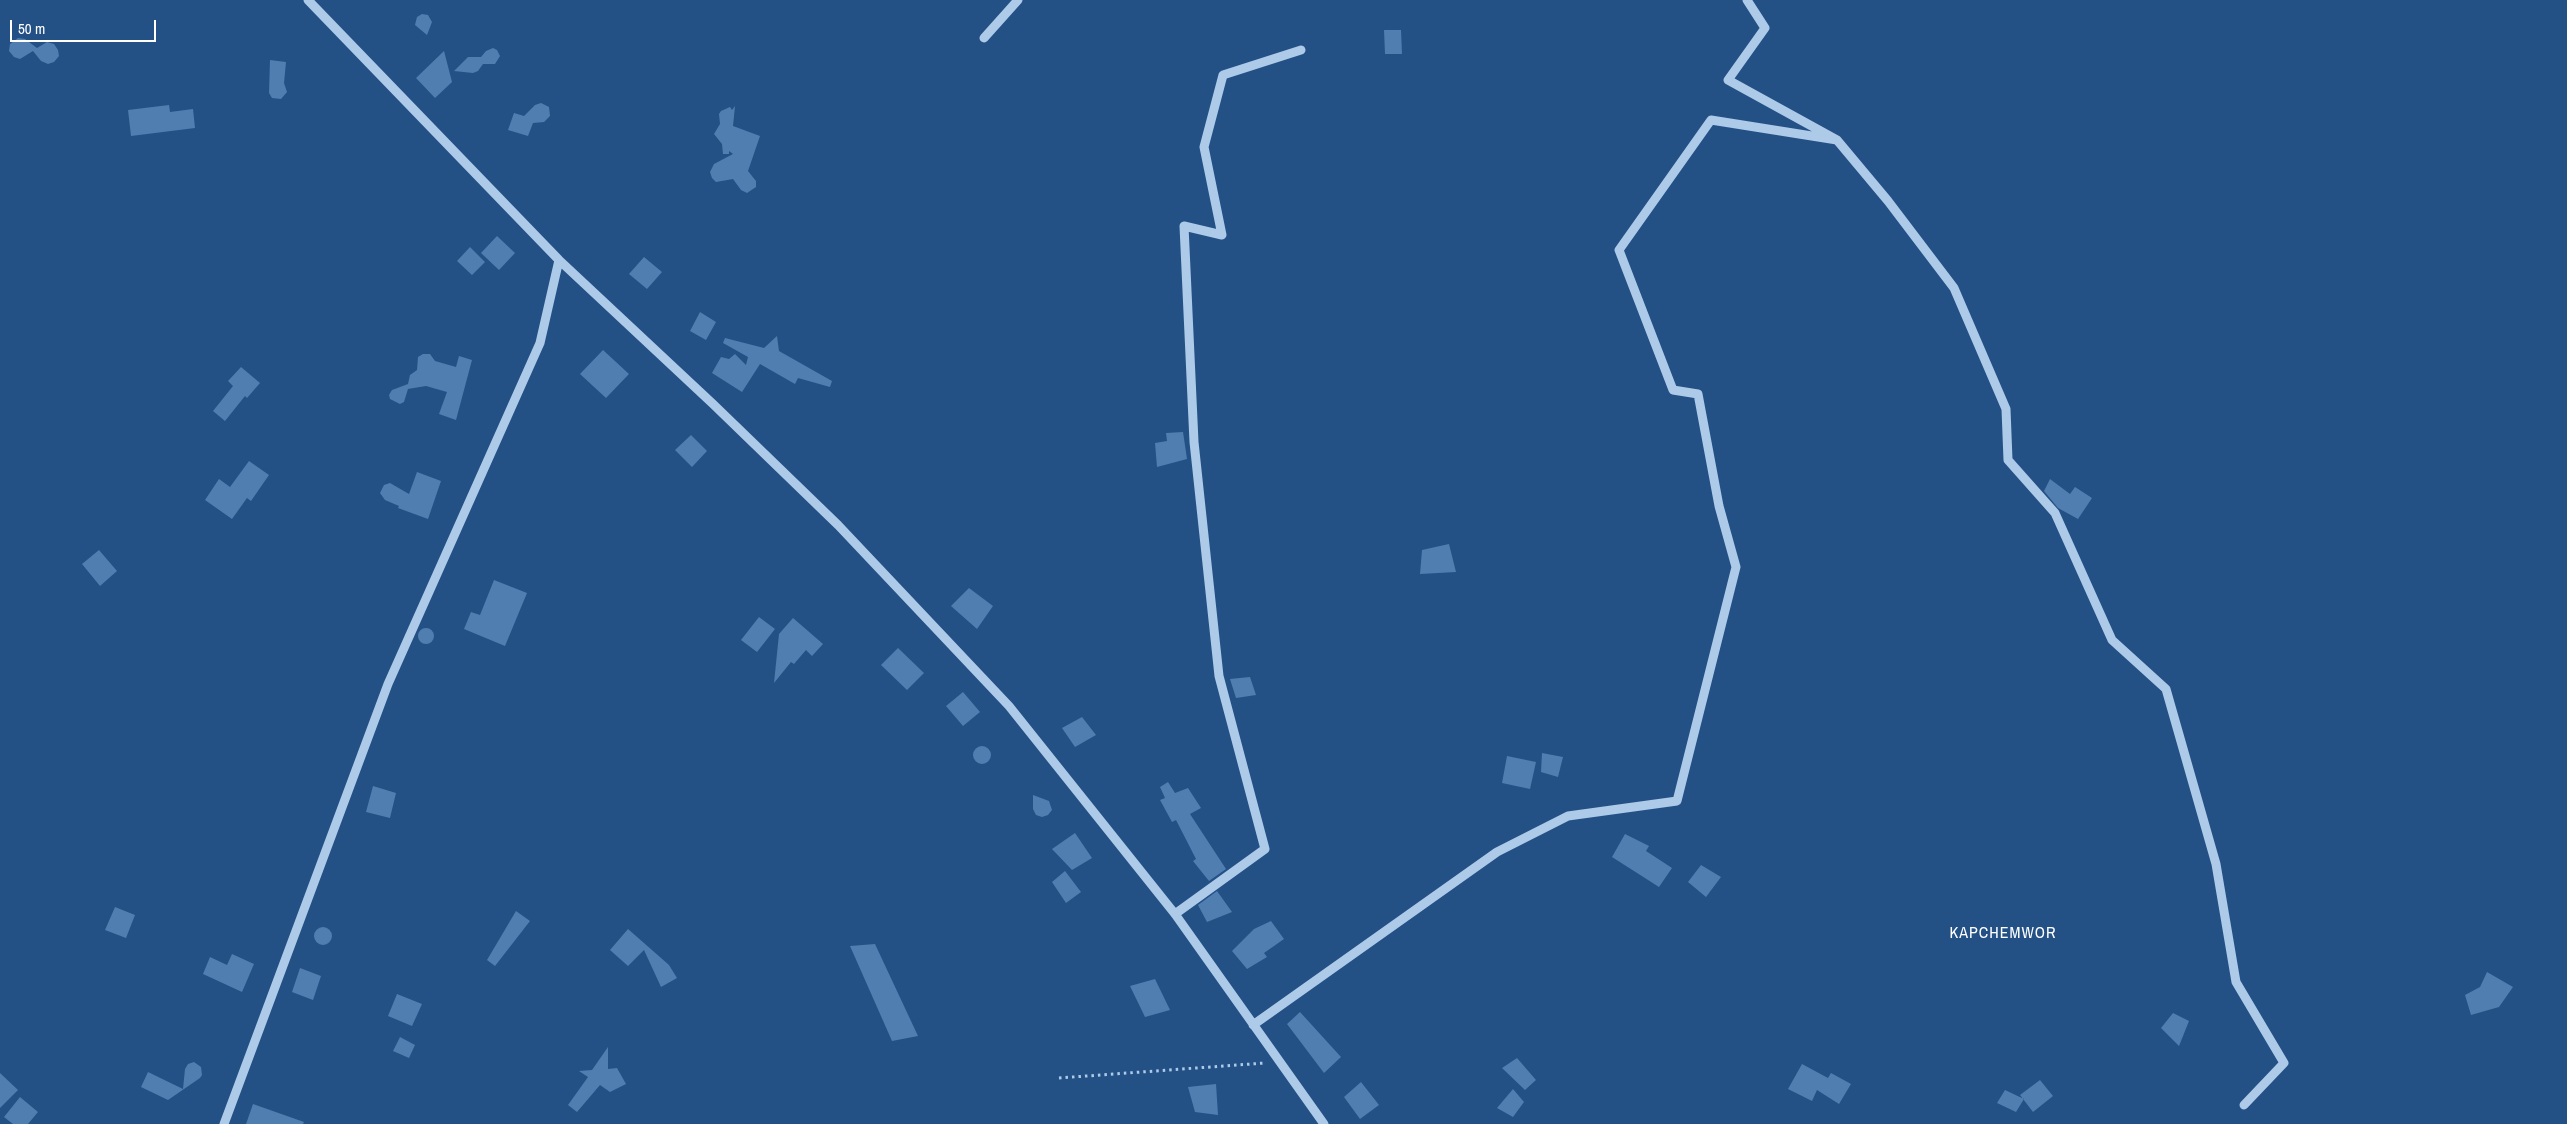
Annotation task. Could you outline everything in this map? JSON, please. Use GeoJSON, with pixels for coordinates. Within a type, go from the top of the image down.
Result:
{"type":"FeatureCollection","features":[{"type":"Feature","properties":{"kind":"street"},"geometry":{"type":"LineString","coordinates":[[308,0],[559,260],[734,424],[838,525],[951,642],[1009,706],[1174,914],[1324,1124]]}},
{"type":"Feature","properties":{"kind":"street"},"geometry":{"type":"LineString","coordinates":[[984,38],[1018,0]]}},
{"type":"Feature","properties":{"kind":"street"},"geometry":{"type":"LineString","coordinates":[[1747,0],[1765,28],[1728,80],[1837,140],[1888,201],[1954,288],[2006,410],[2008,460],[2056,512],[2112,640],[2166,689],[2216,864],[2236,982],[2284,1063],[2244,1105]]}},
{"type":"Feature","properties":{"kind":"street"},"geometry":{"type":"LineString","coordinates":[[1174,914],[1265,849],[1219,676],[1194,442],[1184,226],[1222,235],[1204,147],[1223,75],[1301,50]]}},
{"type":"Feature","properties":{"kind":"street"},"geometry":{"type":"LineString","coordinates":[[1253,1025],[1497,852],[1568,816],[1677,801],[1736,567],[1719,506],[1698,394],[1673,390],[1619,250],[1711,120],[1837,140]]}},
{"type":"Feature","properties":{"kind":"street"},"geometry":{"type":"LineString","coordinates":[[224,1124],[388,684],[540,343],[559,260]]}},
{"type":"Feature","properties":{"kind":"path"},"geometry":{"type":"LineString","coordinates":[[1059,1078],[1257,1065],[1278,1060]]}},
{"type":"Feature","properties":{"kind":"building"},"geometry":{"type":"Polygon","coordinates":[[[422,14],[428,15],[432,22],[427,35],[415,25],[417,17],[422,14]]]}},
{"type":"Feature","properties":{"kind":"building"},"geometry":{"type":"Polygon","coordinates":[[[1384,30],[1401,30],[1402,54],[1385,54],[1384,30]]]}},
{"type":"Feature","properties":{"kind":"building"},"geometry":{"type":"Polygon","coordinates":[[[18,38],[25,39],[37,48],[47,42],[54,44],[59,56],[54,62],[48,64],[41,61],[33,51],[20,59],[14,57],[9,51],[10,44],[18,38]]]}},
{"type":"Feature","properties":{"kind":"building"},"geometry":{"type":"Polygon","coordinates":[[[493,48],[497,50],[500,56],[495,64],[483,64],[478,71],[473,73],[454,71],[468,57],[481,57],[486,51],[493,48]]]}},
{"type":"Feature","properties":{"kind":"building"},"geometry":{"type":"Polygon","coordinates":[[[444,51],[452,82],[435,98],[416,78],[444,51]]]}},
{"type":"Feature","properties":{"kind":"building"},"geometry":{"type":"Polygon","coordinates":[[[270,60],[286,62],[284,83],[287,92],[281,99],[272,98],[269,93],[270,60]]]}},
{"type":"Feature","properties":{"kind":"building"},"geometry":{"type":"Polygon","coordinates":[[[541,103],[549,107],[550,116],[544,122],[533,123],[528,136],[508,130],[514,113],[524,116],[535,105],[541,103]]]}},
{"type":"Feature","properties":{"kind":"building"},"geometry":{"type":"Polygon","coordinates":[[[169,105],[170,112],[193,109],[195,128],[131,136],[128,110],[169,105]]]}},
{"type":"Feature","properties":{"kind":"building"},"geometry":{"type":"Polygon","coordinates":[[[735,106],[733,126],[760,136],[748,171],[756,181],[756,187],[747,193],[741,190],[733,179],[716,182],[710,172],[714,164],[733,154],[729,151],[729,154],[723,154],[722,144],[714,134],[720,124],[719,114],[721,111],[730,107],[732,110],[735,106]]]}},
{"type":"Feature","properties":{"kind":"building"},"geometry":{"type":"Polygon","coordinates":[[[497,236],[515,253],[499,270],[481,253],[497,236]]]}},
{"type":"Feature","properties":{"kind":"building"},"geometry":{"type":"Polygon","coordinates":[[[470,247],[485,262],[472,275],[457,261],[470,247]]]}},
{"type":"Feature","properties":{"kind":"building"},"geometry":{"type":"Polygon","coordinates":[[[644,257],[662,272],[647,289],[629,274],[644,257]]]}},
{"type":"Feature","properties":{"kind":"building"},"geometry":{"type":"Polygon","coordinates":[[[700,312],[716,322],[706,340],[690,331],[700,312]]]}},
{"type":"Feature","properties":{"kind":"building"},"geometry":{"type":"Polygon","coordinates":[[[777,336],[779,351],[832,381],[830,387],[798,378],[795,384],[760,364],[742,392],[712,373],[721,357],[729,359],[735,354],[746,365],[748,357],[723,343],[725,338],[764,348],[777,336]]]}},
{"type":"Feature","properties":{"kind":"building"},"geometry":{"type":"Polygon","coordinates":[[[603,350],[629,374],[606,398],[580,374],[603,350]]]}},
{"type":"Feature","properties":{"kind":"building"},"geometry":{"type":"Polygon","coordinates":[[[423,354],[430,354],[435,361],[456,367],[459,356],[472,360],[456,420],[439,414],[447,392],[426,386],[408,389],[404,402],[400,404],[390,399],[389,395],[392,390],[408,384],[410,375],[417,370],[418,357],[423,354]]]}},
{"type":"Feature","properties":{"kind":"building"},"geometry":{"type":"Polygon","coordinates":[[[241,367],[260,383],[247,398],[245,396],[225,421],[213,411],[233,386],[228,381],[241,367]]]}},
{"type":"Feature","properties":{"kind":"building"},"geometry":{"type":"Polygon","coordinates":[[[1183,432],[1187,459],[1157,467],[1155,443],[1167,441],[1166,433],[1183,432]]]}},
{"type":"Feature","properties":{"kind":"building"},"geometry":{"type":"Polygon","coordinates":[[[691,435],[707,451],[692,467],[675,450],[691,435]]]}},
{"type":"Feature","properties":{"kind":"building"},"geometry":{"type":"Polygon","coordinates":[[[249,461],[269,475],[251,501],[247,498],[232,519],[205,500],[219,479],[230,487],[249,461]]]}},
{"type":"Feature","properties":{"kind":"building"},"geometry":{"type":"Polygon","coordinates":[[[417,472],[441,481],[428,519],[398,508],[399,506],[385,500],[380,493],[384,485],[390,483],[409,494],[417,472]]]}},
{"type":"Feature","properties":{"kind":"building"},"geometry":{"type":"Polygon","coordinates":[[[2050,479],[2070,494],[2075,487],[2092,498],[2078,519],[2058,508],[2044,491],[2050,479]]]}},
{"type":"Feature","properties":{"kind":"building"},"geometry":{"type":"Polygon","coordinates":[[[1449,544],[1456,572],[1420,574],[1422,550],[1449,544]]]}},
{"type":"Feature","properties":{"kind":"building"},"geometry":{"type":"Polygon","coordinates":[[[99,550],[117,571],[100,586],[82,564],[99,550]]]}},
{"type":"Feature","properties":{"kind":"building"},"geometry":{"type":"Polygon","coordinates":[[[494,580],[527,593],[505,646],[464,629],[471,612],[480,615],[494,580]]]}},
{"type":"Feature","properties":{"kind":"building"},"geometry":{"type":"Polygon","coordinates":[[[969,588],[993,606],[977,629],[951,606],[969,588]]]}},
{"type":"Feature","properties":{"kind":"building"},"geometry":{"type":"Polygon","coordinates":[[[759,617],[775,629],[757,652],[741,640],[759,617]]]}},
{"type":"Feature","properties":{"kind":"building"},"geometry":{"type":"Polygon","coordinates":[[[793,618],[823,644],[812,656],[806,650],[794,664],[791,662],[774,683],[779,634],[793,618]]]}},
{"type":"Feature","properties":{"kind":"building"},"geometry":{"type":"Polygon","coordinates":[[[426,628],[432,630],[434,636],[432,642],[426,644],[420,642],[418,636],[420,630],[426,628]]]}},
{"type":"Feature","properties":{"kind":"building"},"geometry":{"type":"Polygon","coordinates":[[[898,648],[924,673],[907,690],[881,665],[898,648]]]}},
{"type":"Feature","properties":{"kind":"building"},"geometry":{"type":"Polygon","coordinates":[[[1250,677],[1256,695],[1236,698],[1230,679],[1250,677]]]}},
{"type":"Feature","properties":{"kind":"building"},"geometry":{"type":"Polygon","coordinates":[[[963,692],[980,712],[963,726],[946,706],[963,692]]]}},
{"type":"Feature","properties":{"kind":"building"},"geometry":{"type":"Polygon","coordinates":[[[1082,717],[1096,735],[1075,747],[1062,728],[1082,717]]]}},
{"type":"Feature","properties":{"kind":"building"},"geometry":{"type":"Polygon","coordinates":[[[982,746],[988,749],[991,755],[988,761],[982,764],[976,761],[973,755],[976,749],[982,746]]]}},
{"type":"Feature","properties":{"kind":"building"},"geometry":{"type":"Polygon","coordinates":[[[1542,753],[1563,757],[1558,777],[1541,772],[1542,753]]]}},
{"type":"Feature","properties":{"kind":"building"},"geometry":{"type":"Polygon","coordinates":[[[1507,756],[1536,762],[1530,789],[1502,783],[1507,756]]]}},
{"type":"Feature","properties":{"kind":"building"},"geometry":{"type":"Polygon","coordinates":[[[1168,782],[1175,793],[1188,788],[1201,808],[1190,814],[1226,869],[1209,881],[1193,861],[1196,859],[1176,820],[1172,822],[1160,800],[1165,798],[1160,787],[1168,782]]]}},
{"type":"Feature","properties":{"kind":"building"},"geometry":{"type":"Polygon","coordinates":[[[373,786],[396,793],[390,818],[366,812],[373,786]]]}},
{"type":"Feature","properties":{"kind":"building"},"geometry":{"type":"Polygon","coordinates":[[[1033,795],[1049,801],[1052,810],[1048,815],[1042,817],[1036,815],[1033,809],[1033,795]]]}},
{"type":"Feature","properties":{"kind":"building"},"geometry":{"type":"Polygon","coordinates":[[[1075,833],[1092,858],[1072,870],[1052,849],[1075,833]]]}},
{"type":"Feature","properties":{"kind":"building"},"geometry":{"type":"Polygon","coordinates":[[[1625,834],[1649,846],[1646,851],[1672,868],[1659,887],[1612,857],[1625,834]]]}},
{"type":"Feature","properties":{"kind":"building"},"geometry":{"type":"Polygon","coordinates":[[[1701,865],[1721,877],[1706,897],[1688,882],[1701,865]]]}},
{"type":"Feature","properties":{"kind":"building"},"geometry":{"type":"Polygon","coordinates":[[[1065,871],[1081,892],[1066,903],[1052,882],[1065,871]]]}},
{"type":"Feature","properties":{"kind":"building"},"geometry":{"type":"Polygon","coordinates":[[[1217,891],[1232,912],[1207,922],[1198,905],[1217,891]]]}},
{"type":"Feature","properties":{"kind":"building"},"geometry":{"type":"Polygon","coordinates":[[[115,907],[135,915],[126,938],[105,930],[115,907]]]}},
{"type":"Feature","properties":{"kind":"building"},"geometry":{"type":"Polygon","coordinates":[[[516,911],[530,921],[495,966],[487,960],[516,911]]]}},
{"type":"Feature","properties":{"kind":"building"},"geometry":{"type":"Polygon","coordinates":[[[1271,921],[1284,939],[1264,953],[1267,957],[1247,969],[1232,951],[1254,929],[1271,921]]]}},
{"type":"Feature","properties":{"kind":"building"},"geometry":{"type":"Polygon","coordinates":[[[323,927],[329,930],[332,936],[329,942],[323,945],[317,942],[314,936],[317,930],[323,927]]]}},
{"type":"Feature","properties":{"kind":"building"},"geometry":{"type":"Polygon","coordinates":[[[628,929],[669,965],[677,978],[661,987],[644,950],[628,966],[610,950],[628,929]]]}},
{"type":"Feature","properties":{"kind":"building"},"geometry":{"type":"Polygon","coordinates":[[[875,944],[918,1036],[892,1041],[850,946],[875,944]]]}},
{"type":"Feature","properties":{"kind":"building"},"geometry":{"type":"Polygon","coordinates":[[[232,954],[254,964],[242,992],[203,974],[210,957],[227,965],[232,954]]]}},
{"type":"Feature","properties":{"kind":"building"},"geometry":{"type":"Polygon","coordinates":[[[300,968],[321,976],[313,1000],[292,992],[300,968]]]}},
{"type":"Feature","properties":{"kind":"building"},"geometry":{"type":"Polygon","coordinates":[[[2487,972],[2513,987],[2499,1007],[2471,1015],[2465,995],[2480,987],[2487,972]]]}},
{"type":"Feature","properties":{"kind":"building"},"geometry":{"type":"Polygon","coordinates":[[[1155,979],[1170,1010],[1145,1017],[1130,986],[1155,979]]]}},
{"type":"Feature","properties":{"kind":"building"},"geometry":{"type":"Polygon","coordinates":[[[397,994],[422,1004],[412,1026],[388,1016],[397,994]]]}},
{"type":"Feature","properties":{"kind":"building"},"geometry":{"type":"Polygon","coordinates":[[[1300,1012],[1341,1057],[1324,1073],[1287,1024],[1300,1012]]]}},
{"type":"Feature","properties":{"kind":"building"},"geometry":{"type":"Polygon","coordinates":[[[2173,1013],[2189,1021],[2179,1046],[2161,1028],[2173,1013]]]}},
{"type":"Feature","properties":{"kind":"building"},"geometry":{"type":"Polygon","coordinates":[[[400,1037],[415,1045],[409,1058],[393,1051],[400,1037]]]}},
{"type":"Feature","properties":{"kind":"building"},"geometry":{"type":"Polygon","coordinates":[[[608,1047],[608,1069],[617,1068],[626,1084],[610,1092],[600,1085],[577,1112],[568,1105],[588,1077],[579,1071],[592,1070],[608,1047]]]}},
{"type":"Feature","properties":{"kind":"building"},"geometry":{"type":"Polygon","coordinates":[[[1517,1058],[1536,1080],[1525,1090],[1502,1068],[1517,1058]]]}},
{"type":"Feature","properties":{"kind":"building"},"geometry":{"type":"Polygon","coordinates":[[[194,1062],[201,1067],[202,1075],[200,1078],[168,1100],[141,1087],[148,1072],[183,1089],[185,1069],[188,1064],[194,1062]]]}},
{"type":"Feature","properties":{"kind":"building"},"geometry":{"type":"Polygon","coordinates":[[[1802,1064],[1828,1078],[1831,1073],[1851,1084],[1839,1104],[1817,1090],[1812,1101],[1788,1089],[1802,1064]]]}},
{"type":"Feature","properties":{"kind":"building"},"geometry":{"type":"Polygon","coordinates":[[[0,1073],[18,1090],[0,1108],[0,1073]]]}},
{"type":"Feature","properties":{"kind":"building"},"geometry":{"type":"Polygon","coordinates":[[[2040,1080],[2053,1096],[2033,1112],[2020,1095],[2040,1080]]]}},
{"type":"Feature","properties":{"kind":"building"},"geometry":{"type":"Polygon","coordinates":[[[1361,1082],[1379,1105],[1360,1119],[1344,1097],[1361,1082]]]}},
{"type":"Feature","properties":{"kind":"building"},"geometry":{"type":"Polygon","coordinates":[[[1216,1084],[1218,1115],[1195,1112],[1188,1087],[1216,1084]]]}},
{"type":"Feature","properties":{"kind":"building"},"geometry":{"type":"Polygon","coordinates":[[[1513,1089],[1524,1102],[1513,1117],[1497,1108],[1513,1089]]]}},
{"type":"Feature","properties":{"kind":"building"},"geometry":{"type":"Polygon","coordinates":[[[2005,1090],[2024,1099],[2016,1112],[1997,1103],[2005,1090]]]}},
{"type":"Feature","properties":{"kind":"building"},"geometry":{"type":"Polygon","coordinates":[[[20,1097],[38,1112],[28,1124],[13,1124],[4,1117],[20,1097]]]}},
{"type":"Feature","properties":{"kind":"building"},"geometry":{"type":"Polygon","coordinates":[[[253,1104],[304,1122],[303,1124],[246,1124],[253,1104]]]}},
{"type":"Feature","properties":{"kind":"district","name":"KAPCHEMWOR"},"geometry":{"type":"Point","coordinates":[2003,934]}}]}
